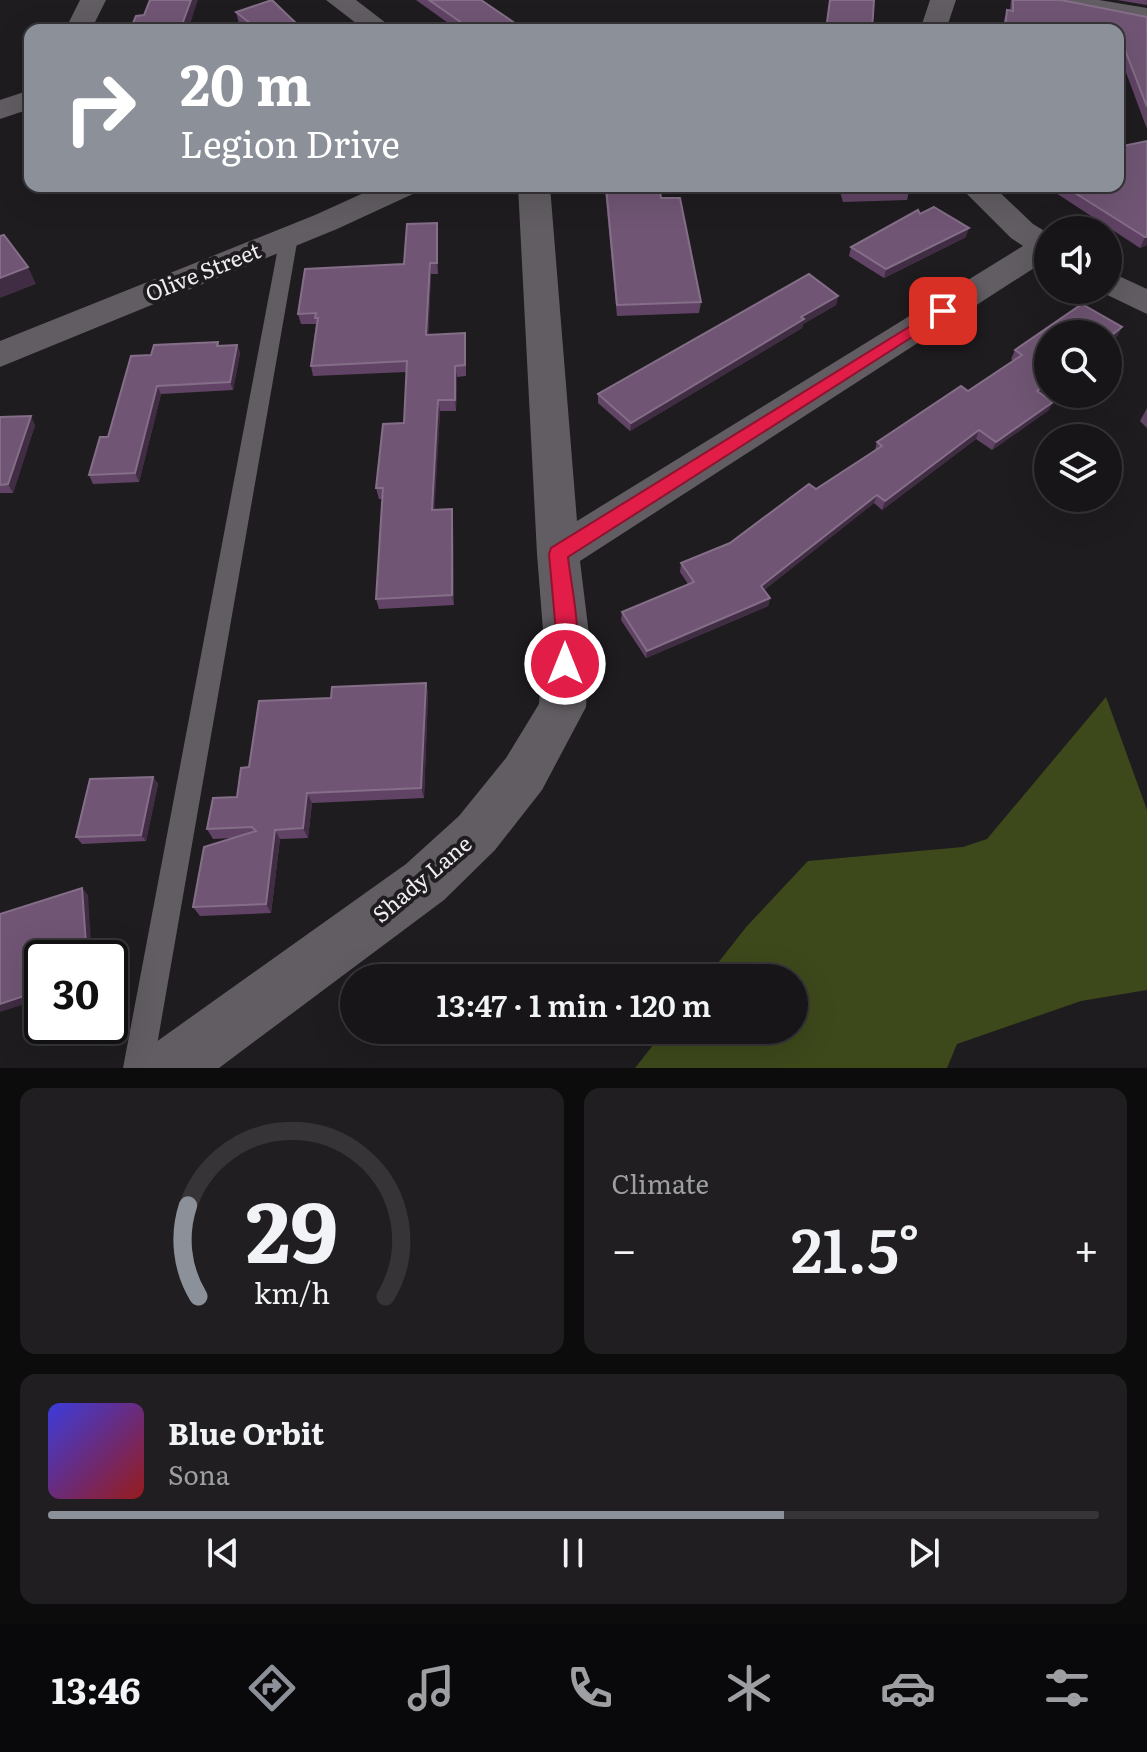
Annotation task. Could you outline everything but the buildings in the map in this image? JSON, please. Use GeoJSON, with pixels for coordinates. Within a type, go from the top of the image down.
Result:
{"type":"FeatureCollection","features":[{"type":"Feature","properties":{"kind":"street"},"geometry":{"type":"LineString","coordinates":[[81,24],[93,0]]}},
{"type":"Feature","properties":{"kind":"street"},"geometry":{"type":"LineString","coordinates":[[339,0],[373,24]]}},
{"type":"Feature","properties":{"kind":"street"},"geometry":{"type":"LineString","coordinates":[[935,24],[943,0]]}},
{"type":"Feature","properties":{"kind":"street"},"geometry":{"type":"LineString","coordinates":[[1055,0],[1147,16]]}},
{"type":"Feature","properties":{"kind":"street"},"geometry":{"type":"LineString","coordinates":[[0,110],[24,101]]}},
{"type":"Feature","properties":{"kind":"street","name":"Olive Street"},"geometry":{"type":"LineString","coordinates":[[0,355],[289,237],[390,192]]}},
{"type":"Feature","properties":{"kind":"street","name":"Shady Lane"},"geometry":{"type":"LineString","coordinates":[[170,1068],[425,882],[477,833],[524,774],[562,707],[567,643],[558,554],[534,192]]}},
{"type":"Feature","properties":{"kind":"street"},"geometry":{"type":"LineString","coordinates":[[981,192],[1034,239]]}},
{"type":"Feature","properties":{"kind":"street"},"geometry":{"type":"LineString","coordinates":[[558,554],[1034,255]]}},
{"type":"Feature","properties":{"kind":"street"},"geometry":{"type":"LineString","coordinates":[[1122,290],[1147,303]]}},
{"type":"Feature","properties":{"kind":"lane"},"geometry":{"type":"LineString","coordinates":[[138,1068],[289,237]]}},
{"type":"Feature","properties":{"kind":"shaded area"},"geometry":{"type":"Polygon","coordinates":[[[1106,697],[1147,810],[1147,990],[1081,1001],[957,1044],[947,1068],[635,1068],[654,1044],[808,1044],[808,964],[717,964],[747,926],[808,861],[963,847],[987,839],[1106,697]]]}},
{"type":"Feature","properties":{"kind":"route"},"geometry":{"type":"LineString","coordinates":[[565,664],[567,643],[558,554],[943,311]]}}]}
